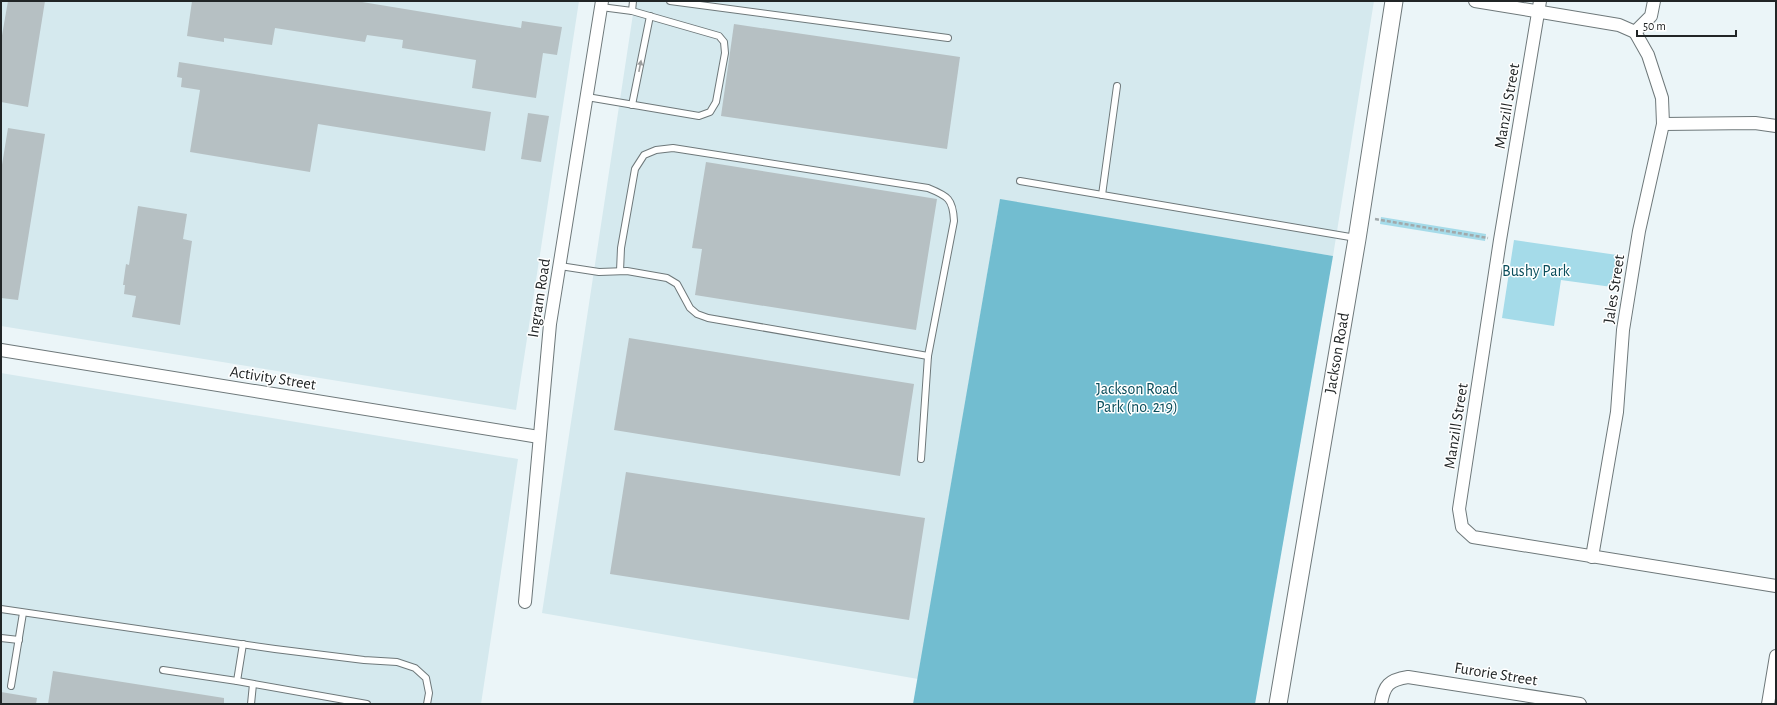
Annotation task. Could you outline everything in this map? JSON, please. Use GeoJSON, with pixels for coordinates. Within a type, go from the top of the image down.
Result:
{"type":"FeatureCollection","features":[{"type":"Feature","properties":{"kind":"street","name":"Jackson Road"},"geometry":{"type":"LineString","coordinates":[[1278,704],[1357,239],[1394,1]]}},
{"type":"Feature","properties":{"kind":"street"},"geometry":{"type":"LineString","coordinates":[[1475,1],[1539,6],[1619,25],[1635,32],[1652,16],[1654,1]]}},
{"type":"Feature","properties":{"kind":"street","name":"Ingram Road"},"geometry":{"type":"LineString","coordinates":[[525,602],[549,332],[602,4]]}},
{"type":"Feature","properties":{"kind":"street","name":"Manzill Street"},"geometry":{"type":"LineString","coordinates":[[1539,6],[1500,240],[1459,509],[1462,527],[1472,537],[1776,586]]}},
{"type":"Feature","properties":{"kind":"street","name":"Jales Street"},"geometry":{"type":"LineString","coordinates":[[1592,556],[1617,412],[1624,330],[1638,239],[1663,124],[1662,98],[1648,55],[1635,32]]}},
{"type":"Feature","properties":{"kind":"street"},"geometry":{"type":"LineString","coordinates":[[1663,124],[1755,123],[1776,126]]}},
{"type":"Feature","properties":{"kind":"street","name":"Activity Street"},"geometry":{"type":"LineString","coordinates":[[1,350],[540,437]]}},
{"type":"Feature","properties":{"kind":"street"},"geometry":{"type":"LineString","coordinates":[[1768,704],[1776,656]]}},
{"type":"Feature","properties":{"kind":"street","name":"Furorie Street"},"geometry":{"type":"LineString","coordinates":[[1381,704],[1383,691],[1394,679],[1408,676],[1580,704]]}},
{"type":"Feature","properties":{"kind":"lane"},"geometry":{"type":"LineString","coordinates":[[632,11],[633,1]]}},
{"type":"Feature","properties":{"kind":"lane"},"geometry":{"type":"LineString","coordinates":[[670,1],[948,38]]}},
{"type":"Feature","properties":{"kind":"lane"},"geometry":{"type":"LineString","coordinates":[[587,97],[699,116],[710,112],[716,102],[725,53],[724,42],[719,36],[602,4]]}},
{"type":"Feature","properties":{"kind":"lane"},"geometry":{"type":"LineString","coordinates":[[632,105],[650,16]]}},
{"type":"Feature","properties":{"kind":"lane"},"geometry":{"type":"LineString","coordinates":[[1102,195],[1117,86]]}},
{"type":"Feature","properties":{"kind":"lane"},"geometry":{"type":"LineString","coordinates":[[620,271],[621,248],[635,169],[644,155],[656,150],[673,148],[928,188],[945,195],[953,205],[954,221],[928,356],[921,459]]}},
{"type":"Feature","properties":{"kind":"lane"},"geometry":{"type":"LineString","coordinates":[[1020,181],[1357,239]]}},
{"type":"Feature","properties":{"kind":"lane"},"geometry":{"type":"LineString","coordinates":[[560,266],[599,272],[620,271],[667,278],[676,284],[690,308],[697,314],[708,318],[928,356]]}},
{"type":"Feature","properties":{"kind":"lane"},"geometry":{"type":"LineString","coordinates":[[1,609],[243,644],[364,660],[397,662],[415,668],[426,678],[429,693],[427,704]]}},
{"type":"Feature","properties":{"kind":"lane"},"geometry":{"type":"LineString","coordinates":[[11,686],[23,613]]}},
{"type":"Feature","properties":{"kind":"lane"},"geometry":{"type":"LineString","coordinates":[[1,638],[19,640]]}},
{"type":"Feature","properties":{"kind":"lane"},"geometry":{"type":"LineString","coordinates":[[237,681],[243,644]]}},
{"type":"Feature","properties":{"kind":"lane"},"geometry":{"type":"LineString","coordinates":[[163,670],[237,681],[367,704]]}},
{"type":"Feature","properties":{"kind":"lane"},"geometry":{"type":"LineString","coordinates":[[251,704],[253,684]]}},
{"type":"Feature","properties":{"kind":"path"},"geometry":{"type":"LineString","coordinates":[[1360,217],[1500,240]]}},
{"type":"Feature","properties":{"kind":"shaded area"},"geometry":{"type":"Polygon","coordinates":[[[1,1],[579,1],[516,410],[1,326],[1,1]]]}},
{"type":"Feature","properties":{"kind":"shaded area"},"geometry":{"type":"Polygon","coordinates":[[[635,1],[1374,1],[1333,256],[1000,200],[918,679],[542,613],[635,1]]]}},
{"type":"Feature","properties":{"kind":"shaded area"},"geometry":{"type":"Polygon","coordinates":[[[1,373],[518,459],[481,704],[1,704],[1,373]]]}},
{"type":"Feature","properties":{"kind":"green space","name":"Jackson Road Park (no. 219)"},"geometry":{"type":"Polygon","coordinates":[[[1000,199],[1333,256],[1255,704],[913,704],[1000,199]]]}},
{"type":"Feature","properties":{"kind":"green space"},"geometry":{"type":"Polygon","coordinates":[[[1381,217],[1486,234],[1485,241],[1380,224],[1381,217]]]}},
{"type":"Feature","properties":{"kind":"green space","name":"Bushy Park"},"geometry":{"type":"Polygon","coordinates":[[[1514,240],[1617,255],[1612,287],[1561,280],[1554,326],[1502,318],[1514,240]]]}},
{"type":"Feature","properties":{"kind":"building"},"geometry":{"type":"Polygon","coordinates":[[[8,1],[45,1],[28,107],[1,102],[1,41],[8,1]]]}},
{"type":"Feature","properties":{"kind":"building"},"geometry":{"type":"Polygon","coordinates":[[[192,1],[356,1],[521,28],[522,21],[562,27],[557,55],[543,53],[536,98],[472,88],[476,60],[402,48],[403,40],[367,35],[365,42],[275,28],[272,45],[224,38],[224,42],[187,36],[192,1]]]}},
{"type":"Feature","properties":{"kind":"building"},"geometry":{"type":"Polygon","coordinates":[[[734,24],[960,57],[947,149],[721,116],[734,24]]]}},
{"type":"Feature","properties":{"kind":"building"},"geometry":{"type":"Polygon","coordinates":[[[179,62],[491,112],[485,151],[318,124],[310,172],[190,152],[200,90],[181,87],[182,78],[177,77],[179,62]]]}},
{"type":"Feature","properties":{"kind":"building"},"geometry":{"type":"Polygon","coordinates":[[[528,113],[549,116],[541,162],[521,159],[528,113]]]}},
{"type":"Feature","properties":{"kind":"building"},"geometry":{"type":"Polygon","coordinates":[[[8,128],[45,134],[18,300],[1,298],[1,171],[8,128]]]}},
{"type":"Feature","properties":{"kind":"building"},"geometry":{"type":"Polygon","coordinates":[[[706,162],[937,199],[916,330],[695,295],[702,249],[692,248],[706,162]]]}},
{"type":"Feature","properties":{"kind":"building"},"geometry":{"type":"Polygon","coordinates":[[[138,206],[187,214],[183,239],[192,241],[180,325],[132,317],[136,296],[124,294],[125,285],[123,285],[126,264],[129,265],[138,206]]]}},
{"type":"Feature","properties":{"kind":"building"},"geometry":{"type":"Polygon","coordinates":[[[629,338],[914,384],[900,476],[614,430],[629,338]]]}},
{"type":"Feature","properties":{"kind":"building"},"geometry":{"type":"Polygon","coordinates":[[[626,472],[925,518],[909,620],[610,574],[626,472]]]}},
{"type":"Feature","properties":{"kind":"building"},"geometry":{"type":"Polygon","coordinates":[[[53,671],[224,698],[224,704],[48,704],[53,671]]]}},
{"type":"Feature","properties":{"kind":"building"},"geometry":{"type":"Polygon","coordinates":[[[1,692],[37,698],[36,704],[1,704],[1,692]]]}}]}
